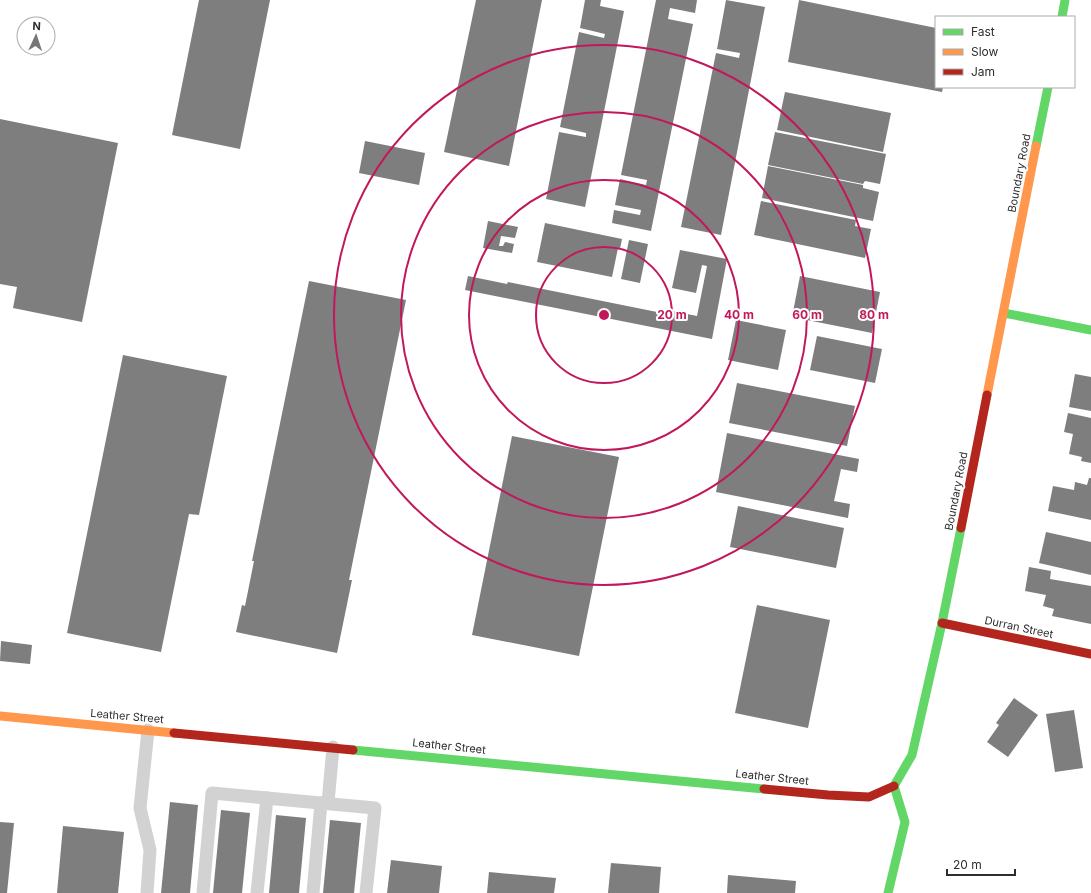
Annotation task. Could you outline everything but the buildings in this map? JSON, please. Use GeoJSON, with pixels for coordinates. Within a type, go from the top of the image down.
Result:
{"type":"FeatureCollection","features":[{"type":"Feature","properties":{"kind":"street"},"geometry":{"type":"LineString","coordinates":[[1062,16],[1065,0]]}},
{"type":"Feature","properties":{"kind":"street","name":"Boundary Road"},"geometry":{"type":"LineString","coordinates":[[894,786],[912,755],[942,623],[1048,88]]}},
{"type":"Feature","properties":{"kind":"street"},"geometry":{"type":"LineString","coordinates":[[1004,312],[1091,330]]}},
{"type":"Feature","properties":{"kind":"street","name":"Durran Street"},"geometry":{"type":"LineString","coordinates":[[942,623],[1091,654]]}},
{"type":"Feature","properties":{"kind":"street","name":"Leather Street"},"geometry":{"type":"LineString","coordinates":[[0,716],[828,795],[869,797],[894,786]]}},
{"type":"Feature","properties":{"kind":"street"},"geometry":{"type":"LineString","coordinates":[[888,893],[905,822],[894,786]]}},
{"type":"Feature","properties":{"kind":"lane"},"geometry":{"type":"LineString","coordinates":[[147,893],[150,850],[140,808],[148,730]]}},
{"type":"Feature","properties":{"kind":"lane"},"geometry":{"type":"LineString","coordinates":[[313,893],[333,747]]}},
{"type":"Feature","properties":{"kind":"lane"},"geometry":{"type":"LineString","coordinates":[[203,893],[212,793],[374,808],[366,893]]}},
{"type":"Feature","properties":{"kind":"lane"},"geometry":{"type":"LineString","coordinates":[[257,893],[267,798]]}},
{"type":"Feature","properties":{"kind":"traffic: fast"},"geometry":{"type":"LineString","coordinates":[[1062,16],[1065,0]]}},
{"type":"Feature","properties":{"kind":"traffic: fast"},"geometry":{"type":"LineString","coordinates":[[1036,146],[1048,88]]}},
{"type":"Feature","properties":{"kind":"traffic: fast"},"geometry":{"type":"LineString","coordinates":[[1004,313],[1091,330]]}},
{"type":"Feature","properties":{"kind":"traffic: fast"},"geometry":{"type":"LineString","coordinates":[[888,893],[905,822],[894,786],[912,755],[942,623],[961,528]]}},
{"type":"Feature","properties":{"kind":"traffic: fast"},"geometry":{"type":"LineString","coordinates":[[353,750],[764,789]]}},
{"type":"Feature","properties":{"kind":"traffic: slow"},"geometry":{"type":"LineString","coordinates":[[987,395],[1036,146]]}},
{"type":"Feature","properties":{"kind":"traffic: slow"},"geometry":{"type":"LineString","coordinates":[[0,716],[174,733]]}},
{"type":"Feature","properties":{"kind":"traffic: jam"},"geometry":{"type":"LineString","coordinates":[[961,528],[987,395]]}},
{"type":"Feature","properties":{"kind":"traffic: jam"},"geometry":{"type":"LineString","coordinates":[[942,623],[1091,654]]}},
{"type":"Feature","properties":{"kind":"traffic: jam"},"geometry":{"type":"LineString","coordinates":[[174,733],[353,750]]}},
{"type":"Feature","properties":{"kind":"traffic: jam"},"geometry":{"type":"LineString","coordinates":[[764,789],[869,797],[894,786]]}}]}
